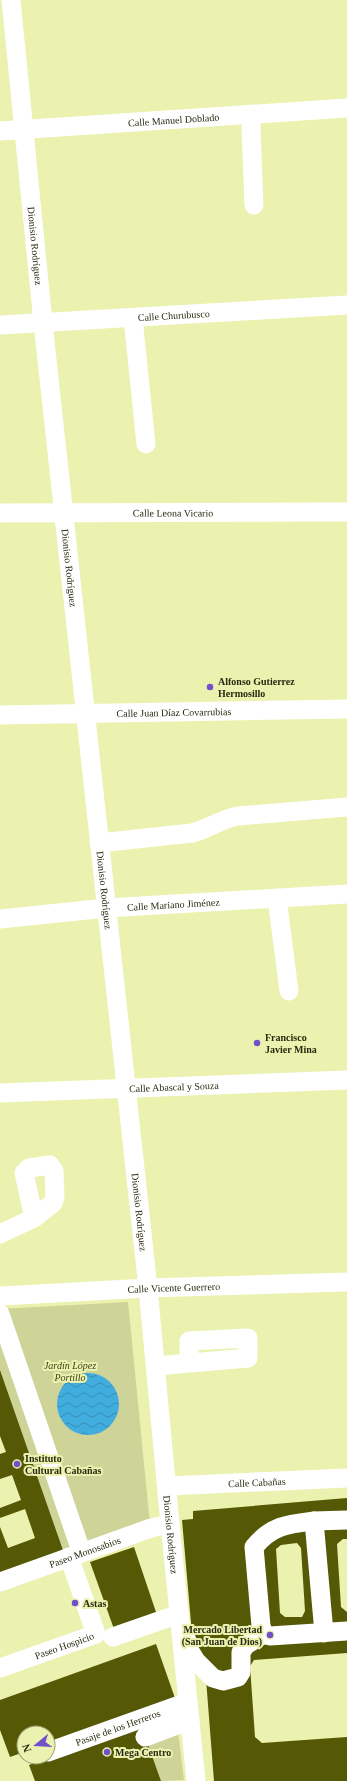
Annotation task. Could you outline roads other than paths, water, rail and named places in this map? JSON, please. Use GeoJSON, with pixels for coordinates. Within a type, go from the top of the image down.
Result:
{"type":"FeatureCollection","features":[{"type":"Feature","properties":{"kind":"street","name":"Dionisio Rodríguez"},"geometry":{"type":"LineString","coordinates":[[11,0],[7,23],[24,129],[43,323],[148,1288],[176,1589],[196,1781]]}},
{"type":"Feature","properties":{"kind":"street","name":"Calle Manuel Doblado"},"geometry":{"type":"LineString","coordinates":[[0,131],[347,108]]}},
{"type":"Feature","properties":{"kind":"street"},"geometry":{"type":"LineString","coordinates":[[252,114],[251,129],[254,205]]}},
{"type":"Feature","properties":{"kind":"street","name":"Calle Churubusco"},"geometry":{"type":"LineString","coordinates":[[0,325],[347,305]]}},
{"type":"Feature","properties":{"kind":"street"},"geometry":{"type":"LineString","coordinates":[[133,318],[146,444]]}},
{"type":"Feature","properties":{"kind":"street","name":"Calle Leona Vicario"},"geometry":{"type":"LineString","coordinates":[[0,513],[347,512]]}},
{"type":"Feature","properties":{"kind":"street","name":"Calle Juan Díaz Covarrubias"},"geometry":{"type":"LineString","coordinates":[[0,715],[347,709]]}},
{"type":"Feature","properties":{"kind":"street"},"geometry":{"type":"LineString","coordinates":[[99,843],[192,833],[205,830],[223,819],[238,816],[347,807]]}},
{"type":"Feature","properties":{"kind":"street","name":"Calle Mariano Jiménez"},"geometry":{"type":"LineString","coordinates":[[0,919],[106,908],[347,894]]}},
{"type":"Feature","properties":{"kind":"street"},"geometry":{"type":"LineString","coordinates":[[277,898],[289,991]]}},
{"type":"Feature","properties":{"kind":"street","name":"Calle Abascal y Souza"},"geometry":{"type":"LineString","coordinates":[[0,1093],[347,1080]]}},
{"type":"Feature","properties":{"kind":"street"},"geometry":{"type":"LineString","coordinates":[[0,1234],[34,1218]]}},
{"type":"Feature","properties":{"kind":"street","name":"Calle Vicente Guerrero"},"geometry":{"type":"LineString","coordinates":[[0,1296],[148,1288],[347,1282]]}},
{"type":"Feature","properties":{"kind":"street"},"geometry":{"type":"LineString","coordinates":[[0,1314],[78,1552]]}},
{"type":"Feature","properties":{"kind":"street"},"geometry":{"type":"LineString","coordinates":[[156,1366],[189,1363]]}},
{"type":"Feature","properties":{"kind":"street","name":"Calle Cabañas"},"geometry":{"type":"LineString","coordinates":[[167,1486],[347,1478]]}},
{"type":"Feature","properties":{"kind":"street"},"geometry":{"type":"LineString","coordinates":[[264,1634],[261,1626],[254,1547],[270,1531],[284,1524],[314,1520],[347,1520]]}},
{"type":"Feature","properties":{"kind":"street"},"geometry":{"type":"LineString","coordinates":[[314,1520],[324,1633]]}},
{"type":"Feature","properties":{"kind":"street","name":"Paseo Monosabios"},"geometry":{"type":"LineString","coordinates":[[0,1582],[78,1552],[151,1528],[170,1524]]}},
{"type":"Feature","properties":{"kind":"street","name":"Paseo Hospicio"},"geometry":{"type":"LineString","coordinates":[[0,1668],[96,1634],[78,1552]]}},
{"type":"Feature","properties":{"kind":"street"},"geometry":{"type":"LineString","coordinates":[[176,1589],[184,1601],[188,1648],[196,1661],[213,1678],[223,1681],[238,1677],[241,1672],[241,1652],[246,1645],[264,1634],[270,1636],[347,1631]]}},
{"type":"Feature","properties":{"kind":"street"},"geometry":{"type":"LineString","coordinates":[[113,1637],[179,1614]]}},
{"type":"Feature","properties":{"kind":"street"},"geometry":{"type":"LineString","coordinates":[[144,1732],[189,1711]]}},
{"type":"Feature","properties":{"kind":"street","name":"Pasaje de los Herreros"},"geometry":{"type":"LineString","coordinates":[[56,1750],[189,1711]]}},
{"type":"Feature","properties":{"kind":"water"},"geometry":{"type":"Polygon","coordinates":[[[82,1373],[94,1373],[110,1382],[117,1392],[119,1404],[117,1416],[110,1426],[94,1435],[82,1435],[71,1430],[62,1421],[57,1410],[57,1398],[62,1387],[71,1378],[82,1373]]]}},
{"type":"Feature","properties":{"kind":"place","name":"Alfonso Gutierrez Hermosillo"},"geometry":{"type":"Point","coordinates":[210,687]}},
{"type":"Feature","properties":{"kind":"place","name":"Francisco Javier Mina"},"geometry":{"type":"Point","coordinates":[257,1043]}},
{"type":"Feature","properties":{"kind":"place","name":"Instituto Cultural Cabañas"},"geometry":{"type":"Point","coordinates":[17,1464]}},
{"type":"Feature","properties":{"kind":"place","name":"Astas"},"geometry":{"type":"Point","coordinates":[75,1603]}},
{"type":"Feature","properties":{"kind":"place","name":"Mercado Libertad (San Juan de Dios)"},"geometry":{"type":"Point","coordinates":[270,1635]}},
{"type":"Feature","properties":{"kind":"place","name":"Mega Centro"},"geometry":{"type":"Point","coordinates":[107,1752]}},
{"type":"Feature","properties":{"kind":"park label","name":"Jardín López Portillo"},"geometry":{"type":"Point","coordinates":[70,1370]}}]}
